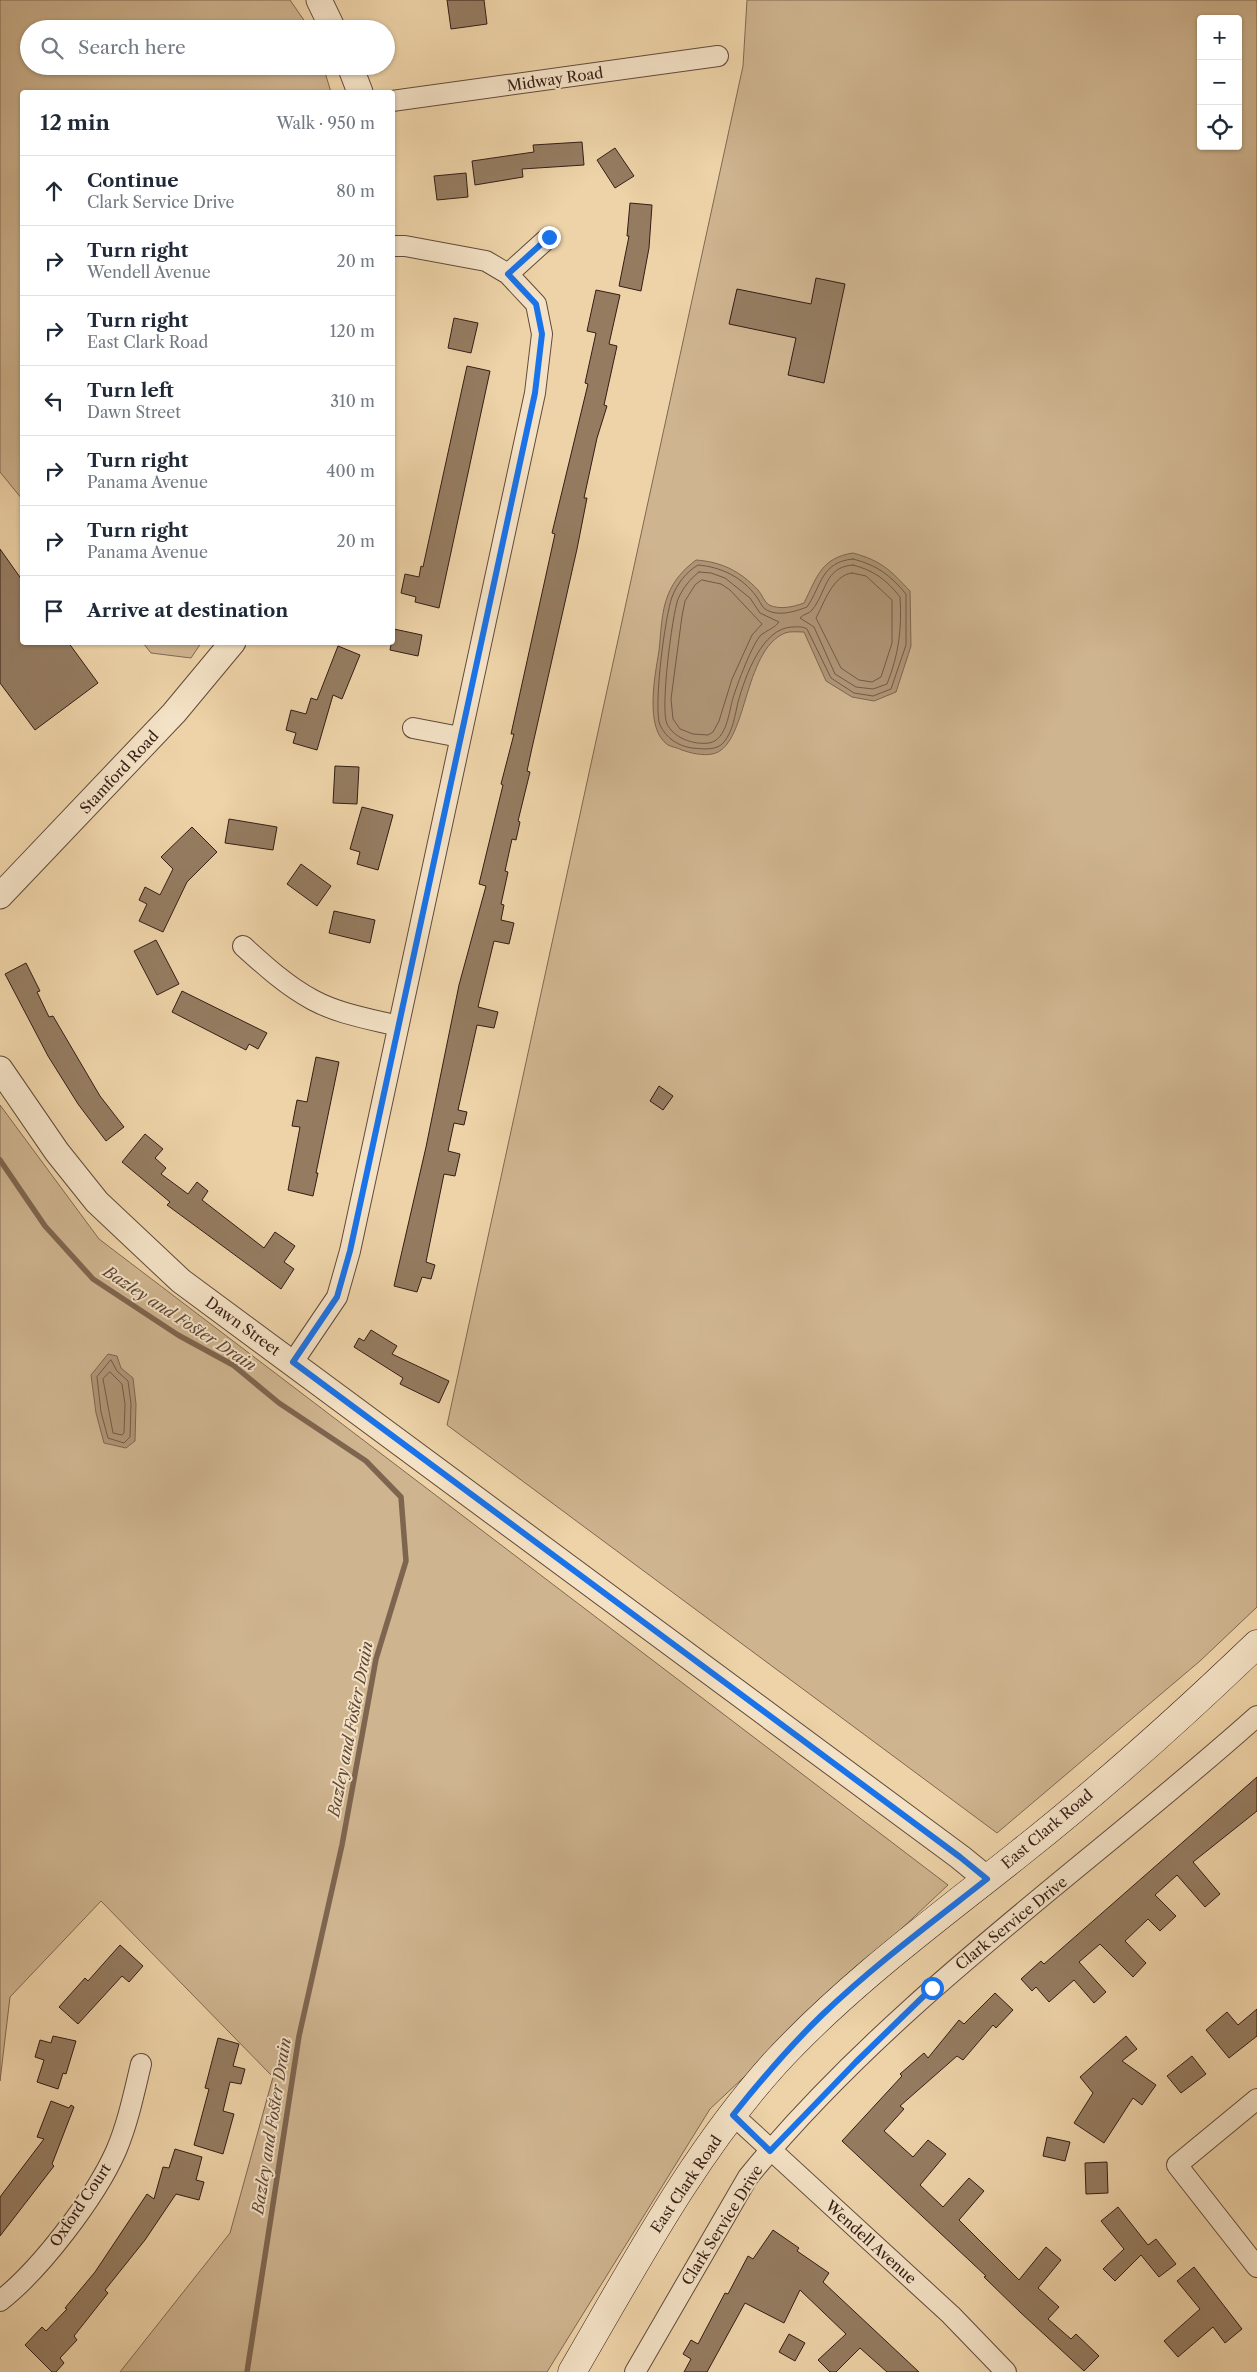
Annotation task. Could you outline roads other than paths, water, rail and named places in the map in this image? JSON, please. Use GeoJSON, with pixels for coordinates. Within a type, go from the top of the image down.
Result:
{"type":"FeatureCollection","features":[{"type":"Feature","properties":{"kind":"main road","name":"East Clark Road"},"geometry":{"type":"LineString","coordinates":[[572,2372],[666,2210],[733,2115],[774,2065],[822,2015],[890,1955],[987,1879],[1126,1763],[1257,1644]]}},
{"type":"Feature","properties":{"kind":"street"},"geometry":{"type":"LineString","coordinates":[[319,0],[329,20]]}},
{"type":"Feature","properties":{"kind":"street","name":"Midway Road"},"geometry":{"type":"LineString","coordinates":[[395,101],[718,56]]}},
{"type":"Feature","properties":{"kind":"street"},"geometry":{"type":"LineString","coordinates":[[353,75],[359,90]]}},
{"type":"Feature","properties":{"kind":"street"},"geometry":{"type":"LineString","coordinates":[[508,274],[549,237]]}},
{"type":"Feature","properties":{"kind":"street"},"geometry":{"type":"LineString","coordinates":[[293,1362],[337,1297],[350,1251],[535,393],[542,334],[536,304],[508,274],[486,261],[405,246],[395,246]]}},
{"type":"Feature","properties":{"kind":"street","name":"Stamford Road"},"geometry":{"type":"LineString","coordinates":[[0,896],[174,713],[231,645]]}},
{"type":"Feature","properties":{"kind":"street"},"geometry":{"type":"LineString","coordinates":[[413,728],[460,737]]}},
{"type":"Feature","properties":{"kind":"street"},"geometry":{"type":"LineString","coordinates":[[243,946],[275,974],[313,1000],[338,1011],[398,1026]]}},
{"type":"Feature","properties":{"kind":"street","name":"Dawn Street"},"geometry":{"type":"LineString","coordinates":[[0,1069],[57,1152],[97,1202],[182,1281],[952,1851],[987,1879]]}},
{"type":"Feature","properties":{"kind":"street","name":"Clark Service Drive"},"geometry":{"type":"LineString","coordinates":[[635,2372],[748,2177],[770,2151],[856,2062],[932,1988],[1180,1785],[1257,1716]]}},
{"type":"Feature","properties":{"kind":"street","name":"Oxford Court"},"geometry":{"type":"LineString","coordinates":[[0,2301],[30,2275],[93,2192],[115,2152],[128,2117],[141,2064]]}},
{"type":"Feature","properties":{"kind":"street"},"geometry":{"type":"LineString","coordinates":[[1257,2098],[1177,2165],[1257,2267]]}},
{"type":"Feature","properties":{"kind":"street","name":"Wendell Avenue"},"geometry":{"type":"LineString","coordinates":[[733,2115],[770,2151],[951,2315],[1006,2372]]}},
{"type":"Feature","properties":{"kind":"water"},"geometry":{"type":"Polygon","coordinates":[[[853,553],[871,559],[885,567],[910,591],[911,646],[896,692],[874,701],[852,697],[826,681],[804,632],[787,632],[771,643],[761,659],[752,678],[733,735],[724,748],[705,755],[668,745],[656,727],[653,701],[655,674],[664,608],[670,590],[683,572],[696,560],[722,565],[751,583],[769,605],[778,607],[795,606],[804,603],[821,570],[827,564],[834,559],[853,553]]]}},
{"type":"Feature","properties":{"kind":"water"},"geometry":{"type":"Polygon","coordinates":[[[108,1354],[117,1356],[121,1368],[133,1378],[136,1404],[135,1441],[126,1448],[104,1443],[96,1413],[91,1375],[108,1354]]]}},
{"type":"Feature","properties":{"kind":"waterway","name":"Bazley and Foster Drain"},"geometry":{"type":"LineString","coordinates":[[0,1160],[45,1226],[93,1279],[178,1335],[233,1365],[279,1403],[366,1461],[401,1497],[406,1561],[376,1659],[342,1845],[299,2036],[247,2372]]}}]}
